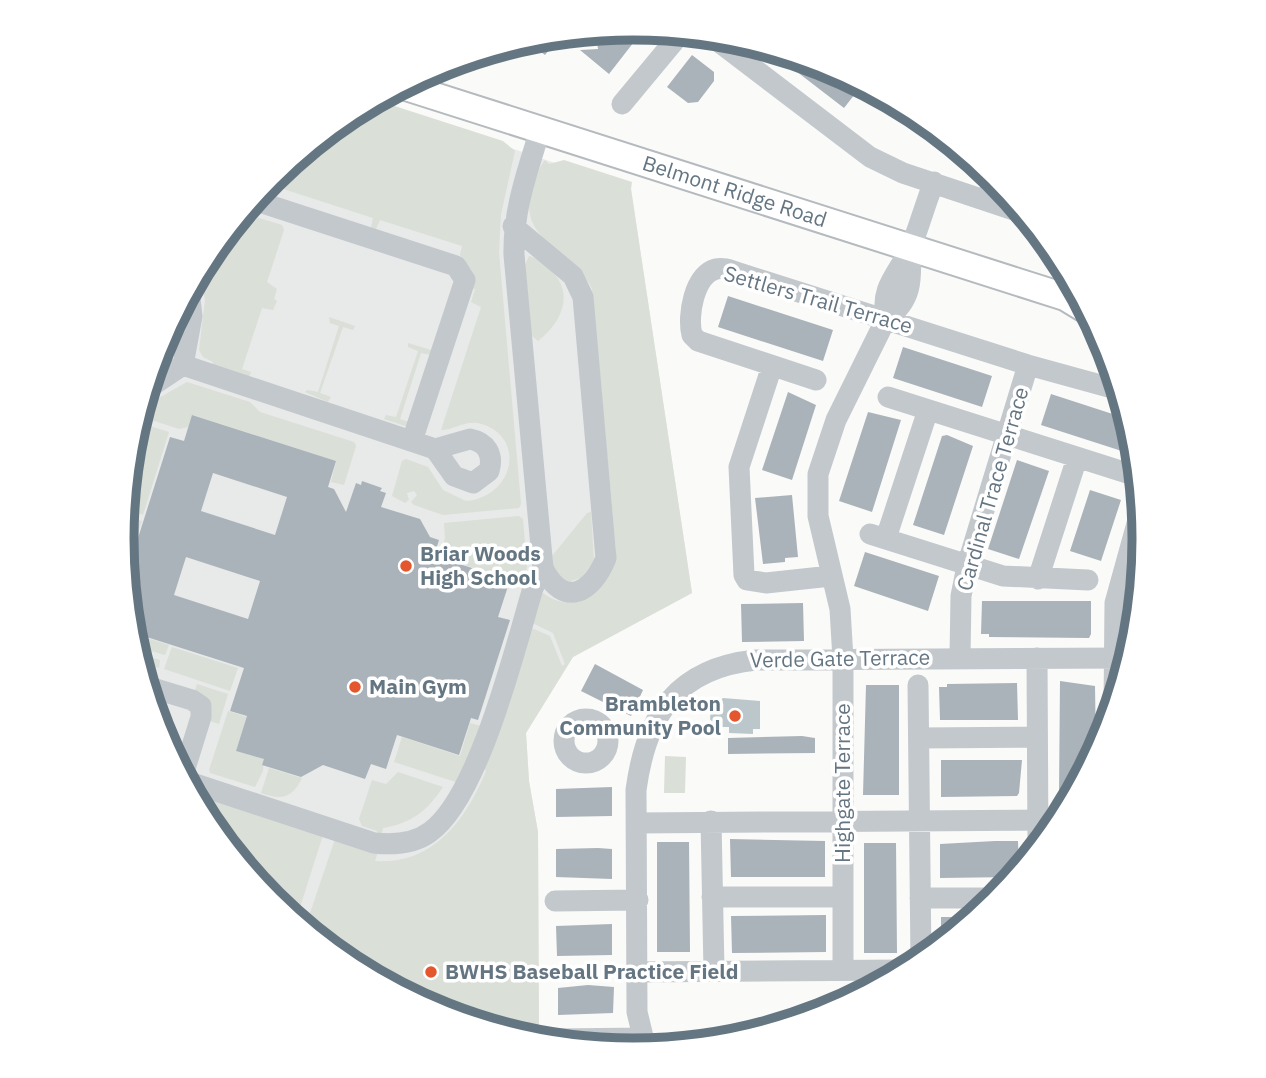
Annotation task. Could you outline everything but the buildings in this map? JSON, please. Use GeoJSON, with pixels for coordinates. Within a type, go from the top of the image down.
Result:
{"type":"FeatureCollection","features":[{"type":"Feature","properties":{"kind":"main road","name":"Belmont Ridge Road"},"geometry":{"type":"LineString","coordinates":[[416,90],[909,249],[1068,295]]}},
{"type":"Feature","properties":{"kind":"street"},"geometry":{"type":"LineString","coordinates":[[622,104],[674,42]]}},
{"type":"Feature","properties":{"kind":"street"},"geometry":{"type":"LineString","coordinates":[[730,50],[870,157],[903,173],[1005,207]]}},
{"type":"Feature","properties":{"kind":"street"},"geometry":{"type":"LineString","coordinates":[[513,226],[573,276],[583,298],[606,538],[602,566],[588,588],[574,592],[559,591],[550,583],[543,568],[513,226],[516,205],[540,130]]}},
{"type":"Feature","properties":{"kind":"street","name":"Highgate Terrace"},"geometry":{"type":"LineString","coordinates":[[843,970],[843,659],[840,610],[818,516],[818,474],[836,420],[886,319],[883,303],[894,271],[909,249],[934,182]]}},
{"type":"Feature","properties":{"kind":"street"},"geometry":{"type":"LineString","coordinates":[[987,201],[990,191]]}},
{"type":"Feature","properties":{"kind":"street"},"geometry":{"type":"LineString","coordinates":[[263,204],[456,265],[463,273],[465,280],[412,441]]}},
{"type":"Feature","properties":{"kind":"street","name":"Settlers Trail Terrace"},"geometry":{"type":"LineString","coordinates":[[816,380],[698,341],[692,335],[689,325],[695,297],[708,274],[717,269],[732,271],[1028,365],[1108,387]]}},
{"type":"Feature","properties":{"kind":"street"},"geometry":{"type":"LineString","coordinates":[[161,380],[183,365],[191,308]]}},
{"type":"Feature","properties":{"kind":"street"},"geometry":{"type":"LineString","coordinates":[[183,365],[435,449]]}},
{"type":"Feature","properties":{"kind":"street","name":"Cardinal Trace Terrace"},"geometry":{"type":"LineString","coordinates":[[960,657],[961,596],[967,566],[1028,365]]}},
{"type":"Feature","properties":{"kind":"street"},"geometry":{"type":"LineString","coordinates":[[772,366],[738,467],[744,575],[747,580],[766,583],[831,576]]}},
{"type":"Feature","properties":{"kind":"street"},"geometry":{"type":"LineString","coordinates":[[888,397],[1126,473]]}},
{"type":"Feature","properties":{"kind":"street"},"geometry":{"type":"LineString","coordinates":[[928,410],[878,536],[967,566],[1014,578],[1088,580]]}},
{"type":"Feature","properties":{"kind":"street"},"geometry":{"type":"LineString","coordinates":[[1038,579],[1077,458]]}},
{"type":"Feature","properties":{"kind":"street"},"geometry":{"type":"LineString","coordinates":[[200,786],[374,843],[391,845],[429,833],[449,813],[470,781],[533,588],[543,568]]}},
{"type":"Feature","properties":{"kind":"street"},"geometry":{"type":"LineString","coordinates":[[1119,647],[1114,613],[1130,584]]}},
{"type":"Feature","properties":{"kind":"street","name":"Verde Gate Terrace"},"geometry":{"type":"LineString","coordinates":[[643,1038],[638,1019],[637,972],[636,823],[640,756],[655,719],[686,683],[740,662],[960,657],[1117,657]]}},
{"type":"Feature","properties":{"kind":"street"},"geometry":{"type":"LineString","coordinates":[[1037,658],[1037,737],[1048,815]]}},
{"type":"Feature","properties":{"kind":"street"},"geometry":{"type":"LineString","coordinates":[[918,685],[921,946]]}},
{"type":"Feature","properties":{"kind":"street"},"geometry":{"type":"LineString","coordinates":[[158,690],[192,700],[201,706],[201,717],[187,762]]}},
{"type":"Feature","properties":{"kind":"street"},"geometry":{"type":"LineString","coordinates":[[919,738],[1037,737]]}},
{"type":"Feature","properties":{"kind":"street"},"geometry":{"type":"LineString","coordinates":[[608,746],[640,756]]}},
{"type":"Feature","properties":{"kind":"street"},"geometry":{"type":"LineString","coordinates":[[636,823],[843,819],[1045,820]]}},
{"type":"Feature","properties":{"kind":"street"},"geometry":{"type":"LineString","coordinates":[[712,821],[714,971]]}},
{"type":"Feature","properties":{"kind":"street"},"geometry":{"type":"LineString","coordinates":[[712,897],[842,897]]}},
{"type":"Feature","properties":{"kind":"street"},"geometry":{"type":"LineString","coordinates":[[920,898],[979,898]]}},
{"type":"Feature","properties":{"kind":"street"},"geometry":{"type":"LineString","coordinates":[[555,901],[638,900]]}},
{"type":"Feature","properties":{"kind":"street"},"geometry":{"type":"LineString","coordinates":[[637,972],[884,970]]}},
{"type":"Feature","properties":{"kind":"shaded area"},"geometry":{"type":"Polygon","coordinates":[[[389,104],[503,141],[515,151],[501,214],[499,252],[521,504],[519,508],[443,515],[414,505],[411,502],[417,495],[414,491],[407,493],[409,500],[405,503],[392,496],[402,461],[406,459],[428,467],[443,490],[466,501],[482,497],[494,490],[503,479],[509,454],[505,442],[496,431],[482,424],[465,424],[441,430],[481,307],[471,302],[475,289],[471,288],[473,272],[460,255],[462,246],[380,220],[376,229],[371,228],[373,218],[279,187],[329,143],[389,104]]]}},
{"type":"Feature","properties":{"kind":"shaded area","name":"Briar Woods High School"},"geometry":{"type":"Polygon","coordinates":[[[369,116],[447,126],[631,189],[692,593],[573,657],[526,733],[529,781],[538,832],[539,1028],[473,1011],[412,986],[329,935],[280,892],[237,843],[201,788],[172,730],[151,668],[135,572],[135,506],[151,410],[172,348],[218,262],[258,210],[304,164],[369,116]]]}},
{"type":"Feature","properties":{"kind":"shaded area"},"geometry":{"type":"Polygon","coordinates":[[[545,160],[549,164],[564,160],[632,182],[692,593],[573,657],[526,733],[529,781],[538,832],[539,1028],[473,1011],[412,986],[356,954],[308,918],[335,839],[378,852],[375,861],[414,856],[445,836],[468,806],[486,771],[482,767],[527,626],[550,636],[562,666],[565,664],[553,633],[528,621],[539,590],[564,602],[577,602],[598,590],[613,566],[616,550],[592,289],[584,275],[549,244],[532,221],[529,207],[539,170],[545,160]]]}},
{"type":"Feature","properties":{"kind":"shaded area"},"geometry":{"type":"Polygon","coordinates":[[[253,216],[282,225],[284,230],[267,282],[277,289],[274,299],[277,301],[273,310],[262,308],[242,369],[251,372],[249,377],[212,365],[213,362],[203,357],[199,350],[205,300],[203,287],[253,216]]]}},
{"type":"Feature","properties":{"kind":"shaded area"},"geometry":{"type":"Polygon","coordinates":[[[529,256],[556,277],[564,295],[560,315],[538,341],[531,335],[525,265],[529,256]]]}},
{"type":"Feature","properties":{"kind":"shaded area"},"geometry":{"type":"Polygon","coordinates":[[[329,317],[355,326],[353,330],[343,327],[320,393],[331,397],[328,402],[305,392],[318,392],[339,326],[330,323],[329,317]]]}},
{"type":"Feature","properties":{"kind":"shaded area"},"geometry":{"type":"Polygon","coordinates":[[[408,343],[434,351],[431,355],[421,353],[400,419],[409,422],[408,427],[384,419],[386,415],[396,417],[418,351],[408,347],[408,343]]]}},
{"type":"Feature","properties":{"kind":"shaded area"},"geometry":{"type":"Polygon","coordinates":[[[187,382],[250,402],[260,412],[354,442],[356,446],[344,485],[331,482],[336,461],[193,415],[188,427],[179,429],[149,419],[154,401],[187,382]]]}},
{"type":"Feature","properties":{"kind":"shaded area"},"geometry":{"type":"Polygon","coordinates":[[[148,425],[169,432],[143,515],[135,512],[135,506],[148,425]]]}},
{"type":"Feature","properties":{"kind":"shaded area"},"geometry":{"type":"Polygon","coordinates":[[[591,512],[594,561],[581,578],[567,582],[554,576],[552,556],[587,513],[591,512]]]}},
{"type":"Feature","properties":{"kind":"shaded area"},"geometry":{"type":"Polygon","coordinates":[[[519,516],[523,519],[527,566],[525,576],[521,578],[507,574],[506,578],[440,557],[445,538],[444,523],[519,516]]]}},
{"type":"Feature","properties":{"kind":"shaded area"},"geometry":{"type":"Polygon","coordinates":[[[135,519],[142,521],[134,544],[135,519]]]}},
{"type":"Feature","properties":{"kind":"shaded area"},"geometry":{"type":"Polygon","coordinates":[[[144,637],[169,645],[165,655],[151,651],[149,657],[160,660],[159,668],[150,665],[144,637]]]}},
{"type":"Feature","properties":{"kind":"shaded area"},"geometry":{"type":"Polygon","coordinates":[[[172,647],[238,668],[230,691],[164,669],[172,647]]]}},
{"type":"Feature","properties":{"kind":"shaded area"},"geometry":{"type":"Polygon","coordinates":[[[197,684],[228,694],[219,724],[210,721],[194,693],[197,684]]]}},
{"type":"Feature","properties":{"kind":"shaded area","name":"Brambleton Community Pool"},"geometry":{"type":"Polygon","coordinates":[[[723,698],[760,701],[760,729],[753,729],[753,734],[729,733],[729,727],[716,727],[710,719],[711,708],[723,698]]]}},
{"type":"Feature","properties":{"kind":"shaded area"},"geometry":{"type":"Polygon","coordinates":[[[228,711],[247,717],[236,751],[264,759],[263,771],[255,787],[210,773],[228,711]]]}},
{"type":"Feature","properties":{"kind":"shaded area"},"geometry":{"type":"Polygon","coordinates":[[[470,723],[481,726],[462,784],[394,762],[402,737],[460,756],[470,723]]]}},
{"type":"Feature","properties":{"kind":"shaded area"},"geometry":{"type":"Polygon","coordinates":[[[665,756],[686,757],[685,793],[664,793],[665,756]]]}},
{"type":"Feature","properties":{"kind":"shaded area"},"geometry":{"type":"Polygon","coordinates":[[[269,768],[302,778],[294,790],[285,796],[261,793],[269,768]]]}},
{"type":"Feature","properties":{"kind":"shaded area"},"geometry":{"type":"Polygon","coordinates":[[[398,772],[443,787],[418,815],[383,828],[381,838],[376,838],[377,831],[362,826],[359,819],[372,780],[386,784],[398,772]]]}},
{"type":"Feature","properties":{"kind":"shaded area"},"geometry":{"type":"Polygon","coordinates":[[[206,797],[323,835],[299,910],[237,843],[206,797]]]}},
{"type":"Feature","properties":{"kind":"place","name":"Briar Woods High School"},"geometry":{"type":"Point","coordinates":[406,566]}},
{"type":"Feature","properties":{"kind":"place","name":"Main Gym"},"geometry":{"type":"Point","coordinates":[355,687]}},
{"type":"Feature","properties":{"kind":"place","name":"Brambleton Community Pool"},"geometry":{"type":"Point","coordinates":[735,716]}},
{"type":"Feature","properties":{"kind":"place","name":"BWHS Baseball Practice Field"},"geometry":{"type":"Point","coordinates":[431,972]}}]}
